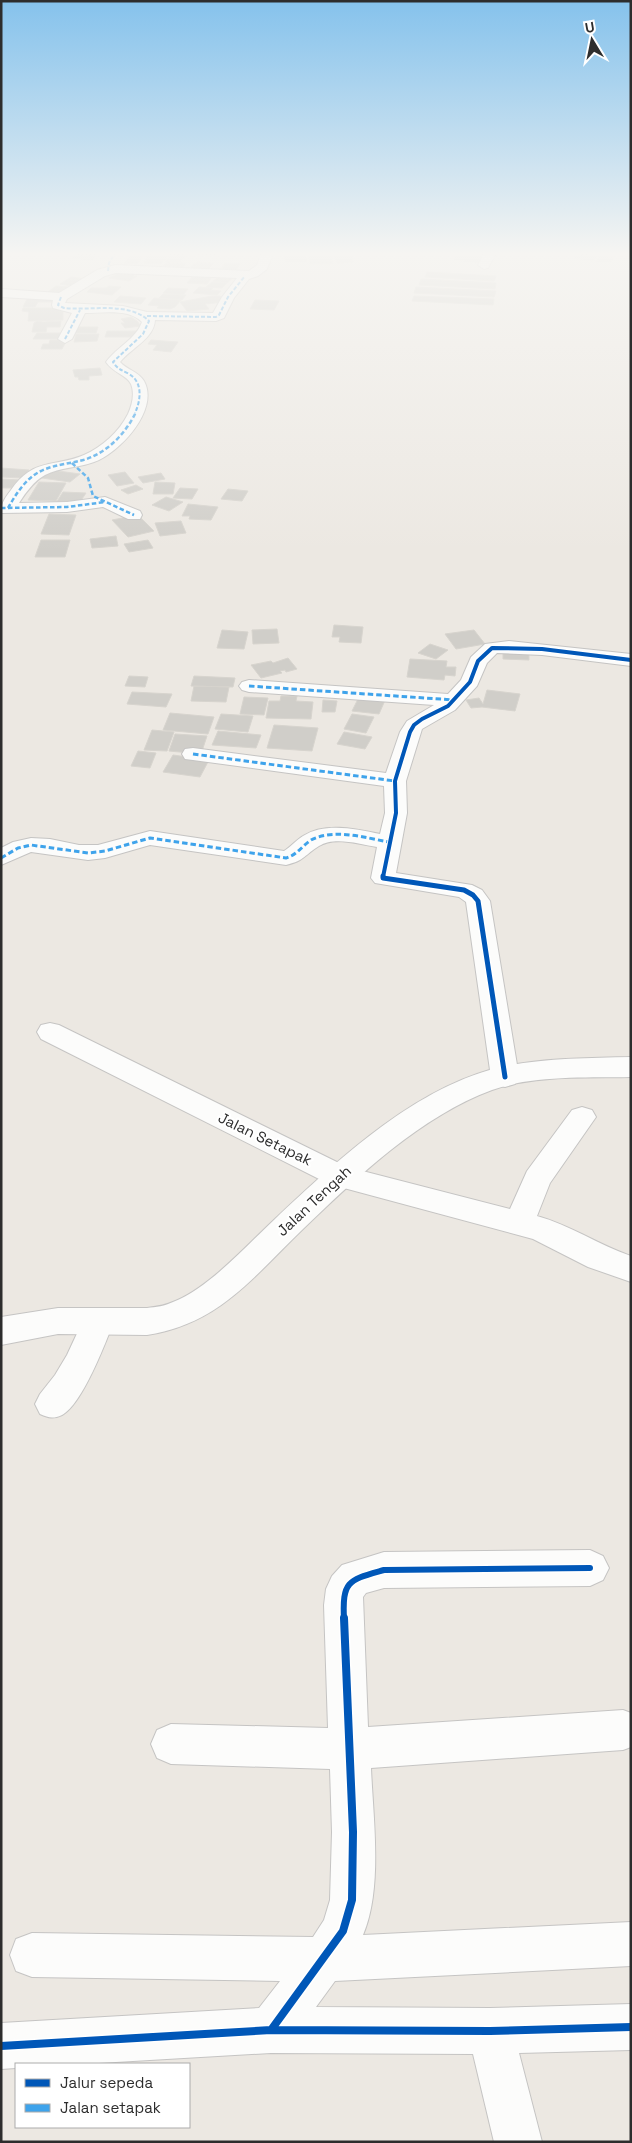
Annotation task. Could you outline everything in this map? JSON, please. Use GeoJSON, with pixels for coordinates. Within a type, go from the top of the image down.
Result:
{"type":"FeatureCollection","features":[{"type":"Feature","properties":{"kind":"street"},"geometry":{"type":"LineString","coordinates":[[5,508],[17,491],[42,470],[89,459],[117,441],[128,426],[140,400],[140,388],[133,375],[116,367],[113,362],[123,351]]}},
{"type":"Feature","properties":{"kind":"street"},"geometry":{"type":"LineString","coordinates":[[5,508],[67,507],[105,502],[134,515]]}},
{"type":"Feature","properties":{"kind":"street"},"geometry":{"type":"LineString","coordinates":[[505,1076],[480,904],[473,894],[464,890],[384,878],[389,842],[396,813],[395,781],[403,748],[414,725],[448,706],[470,682],[478,661],[492,648],[542,649],[631,660]]}},
{"type":"Feature","properties":{"kind":"street"},"geometry":{"type":"LineString","coordinates":[[249,686],[454,700]]}},
{"type":"Feature","properties":{"kind":"street"},"geometry":{"type":"LineString","coordinates":[[193,754],[395,781]]}},
{"type":"Feature","properties":{"kind":"street"},"geometry":{"type":"LineString","coordinates":[[1,858],[15,849],[25,846],[44,846],[81,853],[99,852],[131,841],[150,838],[286,858],[295,856],[308,842],[326,836],[389,842]]}},
{"type":"Feature","properties":{"kind":"street","name":"Jalan Setapak"},"geometry":{"type":"LineString","coordinates":[[50,1032],[339,1176],[541,1229],[599,1258],[631,1269]]}},
{"type":"Feature","properties":{"kind":"street","name":"Jalan Tengah"},"geometry":{"type":"LineString","coordinates":[[1,1331],[25,1325],[58,1321],[146,1322],[176,1316],[199,1304],[249,1262],[339,1176],[387,1138],[462,1091],[505,1076],[578,1068],[631,1067]]}},
{"type":"Feature","properties":{"kind":"street"},"geometry":{"type":"LineString","coordinates":[[519,1224],[537,1179],[582,1117]]}},
{"type":"Feature","properties":{"kind":"street"},"geometry":{"type":"LineString","coordinates":[[52,1404],[63,1392],[81,1364],[98,1321]]}},
{"type":"Feature","properties":{"kind":"street"},"geometry":{"type":"LineString","coordinates":[[271,2030],[343,1931],[352,1900],[353,1832],[344,1605],[345,1589],[355,1578],[384,1570],[590,1568]]}},
{"type":"Feature","properties":{"kind":"street"},"geometry":{"type":"LineString","coordinates":[[171,1744],[350,1749],[624,1730]]}},
{"type":"Feature","properties":{"kind":"street"},"geometry":{"type":"LineString","coordinates":[[32,1955],[324,1959],[631,1944]]}},
{"type":"Feature","properties":{"kind":"street"},"geometry":{"type":"LineString","coordinates":[[1,2046],[271,2030],[490,2031],[631,2027]]}},
{"type":"Feature","properties":{"kind":"street"},"geometry":{"type":"LineString","coordinates":[[490,2031],[518,2142]]}},
{"type":"Feature","properties":{"kind":"building"},"geometry":{"type":"Polygon","coordinates":[[[100,368],[102,375],[89,376],[89,380],[79,380],[78,377],[75,377],[73,370],[100,368]]]}},
{"type":"Feature","properties":{"kind":"building"},"geometry":{"type":"Polygon","coordinates":[[[1,468],[29,470],[22,478],[1,477],[1,468]]]}},
{"type":"Feature","properties":{"kind":"building"},"geometry":{"type":"Polygon","coordinates":[[[51,470],[80,474],[70,482],[42,478],[51,470]]]}},
{"type":"Feature","properties":{"kind":"building"},"geometry":{"type":"Polygon","coordinates":[[[125,472],[134,483],[117,486],[108,475],[125,472]]]}},
{"type":"Feature","properties":{"kind":"building"},"geometry":{"type":"Polygon","coordinates":[[[161,473],[165,479],[143,483],[138,477],[161,473]]]}},
{"type":"Feature","properties":{"kind":"building"},"geometry":{"type":"Polygon","coordinates":[[[1,479],[20,480],[15,488],[1,488],[1,479]]]}},
{"type":"Feature","properties":{"kind":"building"},"geometry":{"type":"Polygon","coordinates":[[[39,482],[66,483],[56,501],[28,500],[39,482]]]}},
{"type":"Feature","properties":{"kind":"building"},"geometry":{"type":"Polygon","coordinates":[[[155,482],[175,483],[173,494],[153,494],[155,482]]]}},
{"type":"Feature","properties":{"kind":"building"},"geometry":{"type":"Polygon","coordinates":[[[136,485],[143,489],[128,494],[121,490],[136,485]]]}},
{"type":"Feature","properties":{"kind":"building"},"geometry":{"type":"Polygon","coordinates":[[[180,488],[198,489],[192,499],[173,498],[180,488]]]}},
{"type":"Feature","properties":{"kind":"building"},"geometry":{"type":"Polygon","coordinates":[[[228,489],[248,491],[242,501],[221,499],[228,489]]]}},
{"type":"Feature","properties":{"kind":"building"},"geometry":{"type":"Polygon","coordinates":[[[63,492],[86,493],[78,505],[56,503],[63,492]]]}},
{"type":"Feature","properties":{"kind":"building"},"geometry":{"type":"Polygon","coordinates":[[[166,497],[183,502],[169,511],[152,505],[166,497]]]}},
{"type":"Feature","properties":{"kind":"building"},"geometry":{"type":"Polygon","coordinates":[[[188,504],[218,507],[211,520],[189,519],[190,516],[182,516],[188,504]]]}},
{"type":"Feature","properties":{"kind":"building"},"geometry":{"type":"Polygon","coordinates":[[[49,514],[76,515],[69,535],[41,534],[49,514]]]}},
{"type":"Feature","properties":{"kind":"building"},"geometry":{"type":"Polygon","coordinates":[[[138,515],[154,531],[128,537],[112,520],[138,515]]]}},
{"type":"Feature","properties":{"kind":"building"},"geometry":{"type":"Polygon","coordinates":[[[181,521],[186,533],[160,536],[155,523],[181,521]]]}},
{"type":"Feature","properties":{"kind":"building"},"geometry":{"type":"Polygon","coordinates":[[[116,536],[118,546],[92,548],[90,539],[116,536]]]}},
{"type":"Feature","properties":{"kind":"building"},"geometry":{"type":"Polygon","coordinates":[[[41,540],[70,540],[65,557],[35,557],[41,540]]]}},
{"type":"Feature","properties":{"kind":"building"},"geometry":{"type":"Polygon","coordinates":[[[148,540],[153,548],[129,552],[124,544],[148,540]]]}},
{"type":"Feature","properties":{"kind":"building"},"geometry":{"type":"Polygon","coordinates":[[[334,625],[363,627],[361,643],[339,642],[340,637],[332,637],[334,625]]]}},
{"type":"Feature","properties":{"kind":"building"},"geometry":{"type":"Polygon","coordinates":[[[277,629],[279,643],[253,644],[252,630],[277,629]]]}},
{"type":"Feature","properties":{"kind":"building"},"geometry":{"type":"Polygon","coordinates":[[[222,630],[248,632],[244,649],[217,648],[222,630]]]}},
{"type":"Feature","properties":{"kind":"building"},"geometry":{"type":"Polygon","coordinates":[[[474,630],[485,644],[456,649],[445,634],[474,630]]]}},
{"type":"Feature","properties":{"kind":"building"},"geometry":{"type":"Polygon","coordinates":[[[430,644],[448,650],[436,659],[418,653],[430,644]]]}},
{"type":"Feature","properties":{"kind":"building"},"geometry":{"type":"Polygon","coordinates":[[[503,649],[529,650],[529,660],[503,659],[503,649]]]}},
{"type":"Feature","properties":{"kind":"building"},"geometry":{"type":"Polygon","coordinates":[[[288,658],[297,669],[286,672],[285,670],[280,671],[282,673],[261,678],[251,665],[271,661],[273,663],[288,658]]]}},
{"type":"Feature","properties":{"kind":"building"},"geometry":{"type":"Polygon","coordinates":[[[410,659],[447,661],[446,667],[456,667],[455,676],[445,675],[444,680],[407,677],[410,659]]]}},
{"type":"Feature","properties":{"kind":"building"},"geometry":{"type":"Polygon","coordinates":[[[129,676],[148,677],[145,687],[125,686],[129,676]]]}},
{"type":"Feature","properties":{"kind":"building"},"geometry":{"type":"Polygon","coordinates":[[[194,676],[235,678],[233,687],[191,686],[194,676]]]}},
{"type":"Feature","properties":{"kind":"building"},"geometry":{"type":"Polygon","coordinates":[[[194,686],[229,687],[226,702],[191,701],[194,686]]]}},
{"type":"Feature","properties":{"kind":"building"},"geometry":{"type":"Polygon","coordinates":[[[487,690],[520,694],[515,711],[482,707],[471,708],[466,700],[479,698],[483,704],[487,690]]]}},
{"type":"Feature","properties":{"kind":"building"},"geometry":{"type":"Polygon","coordinates":[[[132,692],[172,694],[166,707],[127,704],[132,692]]]}},
{"type":"Feature","properties":{"kind":"building"},"geometry":{"type":"Polygon","coordinates":[[[360,695],[386,698],[379,714],[352,711],[360,695]]]}},
{"type":"Feature","properties":{"kind":"building"},"geometry":{"type":"Polygon","coordinates":[[[281,696],[297,696],[296,701],[313,702],[311,719],[266,718],[269,701],[280,701],[281,696]]]}},
{"type":"Feature","properties":{"kind":"building"},"geometry":{"type":"Polygon","coordinates":[[[244,697],[268,698],[264,715],[240,714],[244,697]]]}},
{"type":"Feature","properties":{"kind":"building"},"geometry":{"type":"Polygon","coordinates":[[[323,700],[337,701],[335,712],[322,712],[323,700]]]}},
{"type":"Feature","properties":{"kind":"building"},"geometry":{"type":"Polygon","coordinates":[[[170,713],[214,717],[208,734],[163,730],[170,713]]]}},
{"type":"Feature","properties":{"kind":"building"},"geometry":{"type":"Polygon","coordinates":[[[221,714],[253,716],[248,732],[215,729],[221,714]]]}},
{"type":"Feature","properties":{"kind":"building"},"geometry":{"type":"Polygon","coordinates":[[[352,714],[374,717],[366,733],[344,729],[352,714]]]}},
{"type":"Feature","properties":{"kind":"building"},"geometry":{"type":"Polygon","coordinates":[[[274,725],[318,728],[312,751],[267,748],[274,725]]]}},
{"type":"Feature","properties":{"kind":"building"},"geometry":{"type":"Polygon","coordinates":[[[152,730],[174,732],[167,751],[144,750],[152,730]]]}},
{"type":"Feature","properties":{"kind":"building"},"geometry":{"type":"Polygon","coordinates":[[[218,731],[261,735],[256,748],[212,745],[218,731]]]}},
{"type":"Feature","properties":{"kind":"building"},"geometry":{"type":"Polygon","coordinates":[[[344,732],[372,737],[365,749],[337,744],[344,732]]]}},
{"type":"Feature","properties":{"kind":"building"},"geometry":{"type":"Polygon","coordinates":[[[175,734],[207,736],[201,754],[169,751],[175,734]]]}},
{"type":"Feature","properties":{"kind":"building"},"geometry":{"type":"Polygon","coordinates":[[[138,751],[156,753],[150,768],[131,766],[138,751]]]}},
{"type":"Feature","properties":{"kind":"building"},"geometry":{"type":"Polygon","coordinates":[[[173,755],[209,760],[200,777],[163,772],[173,755]]]}},
{"type":"Feature","properties":{"kind":"marked path"},"geometry":{"type":"LineString","coordinates":[[8,508],[21,487],[40,471],[97,455],[117,440],[125,430],[133,419],[140,397],[139,387],[134,377],[115,366],[113,362],[123,351]]}},
{"type":"Feature","properties":{"kind":"marked path"},"geometry":{"type":"LineString","coordinates":[[72,463],[88,478],[93,496],[134,515]]}},
{"type":"Feature","properties":{"kind":"marked path"},"geometry":{"type":"LineString","coordinates":[[1,508],[67,507],[105,502]]}},
{"type":"Feature","properties":{"kind":"marked path"},"geometry":{"type":"LineString","coordinates":[[249,686],[454,700]]}},
{"type":"Feature","properties":{"kind":"marked path"},"geometry":{"type":"LineString","coordinates":[[193,754],[395,781]]}},
{"type":"Feature","properties":{"kind":"marked path"},"geometry":{"type":"LineString","coordinates":[[1,858],[13,850],[31,845],[50,846],[88,853],[105,851],[150,838],[286,858],[291,857],[310,841],[323,836],[341,835],[389,842]]}},
{"type":"Feature","properties":{"kind":"cycle path"},"geometry":{"type":"LineString","coordinates":[[505,1077],[479,904],[476,899],[464,890],[383,878],[396,813],[395,781],[410,732],[414,725],[448,706],[470,682],[478,661],[492,648],[542,649],[631,660]]}},
{"type":"Feature","properties":{"kind":"cycle path"},"geometry":{"type":"LineString","coordinates":[[271,2030],[343,1931],[352,1900],[353,1832],[343,1605],[345,1589],[355,1578],[384,1570],[590,1568]]}},
{"type":"Feature","properties":{"kind":"cycle path"},"geometry":{"type":"LineString","coordinates":[[1,2046],[271,2030],[490,2031],[631,2027]]}}]}
